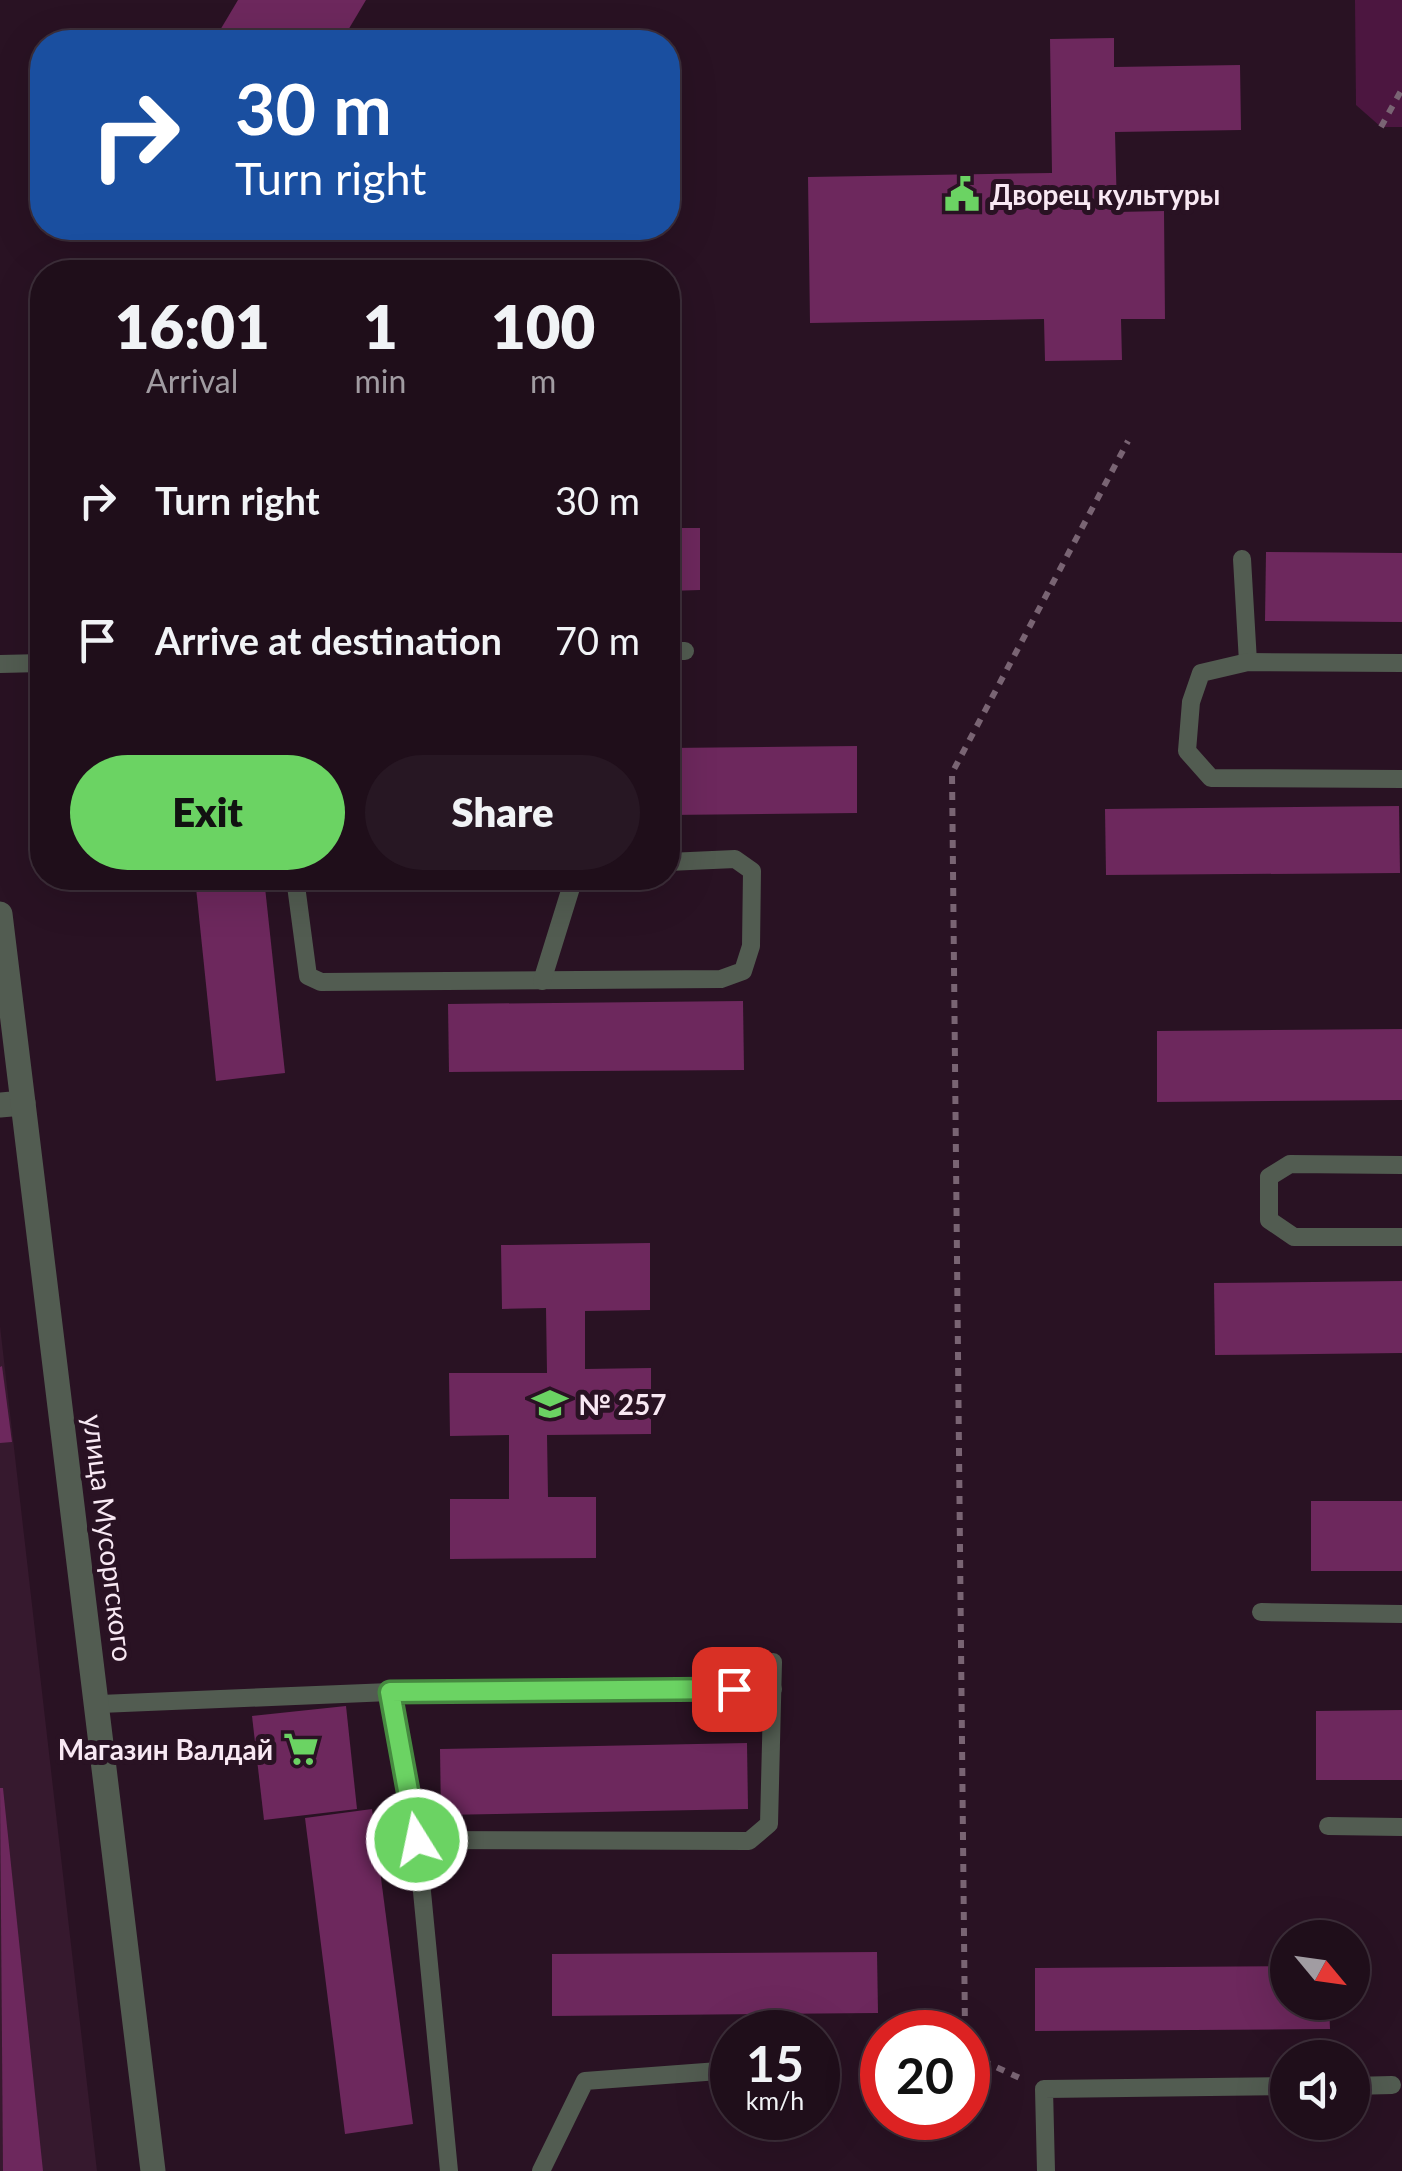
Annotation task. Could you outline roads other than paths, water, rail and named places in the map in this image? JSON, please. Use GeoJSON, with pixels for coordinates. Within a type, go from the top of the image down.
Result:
{"type":"FeatureCollection","features":[{"type":"Feature","properties":{"kind":"street","name":"улица Мусоргского"},"geometry":{"type":"LineString","coordinates":[[0,914],[12,1104],[100,1704],[153,2171]]}},
{"type":"Feature","properties":{"kind":"lane"},"geometry":{"type":"LineString","coordinates":[[1242,559],[1248,662]]}},
{"type":"Feature","properties":{"kind":"lane"},"geometry":{"type":"LineString","coordinates":[[1402,663],[1248,662],[1201,674],[1191,702],[1188,751],[1211,778],[1402,779]]}},
{"type":"Feature","properties":{"kind":"lane"},"geometry":{"type":"LineString","coordinates":[[0,664],[30,664]]}},
{"type":"Feature","properties":{"kind":"lane"},"geometry":{"type":"LineString","coordinates":[[296,890],[308,976],[321,982],[721,980],[744,971],[752,946],[752,871],[735,859],[680,861]]}},
{"type":"Feature","properties":{"kind":"lane"},"geometry":{"type":"LineString","coordinates":[[542,981],[570,890]]}},
{"type":"Feature","properties":{"kind":"lane"},"geometry":{"type":"LineString","coordinates":[[1402,1165],[1290,1164],[1269,1177],[1269,1220],[1294,1238],[1402,1237]]}},
{"type":"Feature","properties":{"kind":"lane"},"geometry":{"type":"LineString","coordinates":[[1261,1612],[1402,1614]]}},
{"type":"Feature","properties":{"kind":"lane"},"geometry":{"type":"LineString","coordinates":[[417,1840],[750,1840],[769,1824],[773,1662]]}},
{"type":"Feature","properties":{"kind":"lane"},"geometry":{"type":"LineString","coordinates":[[100,1704],[390,1692],[772,1689]]}},
{"type":"Feature","properties":{"kind":"lane"},"geometry":{"type":"LineString","coordinates":[[390,1692],[417,1840],[449,2171]]}},
{"type":"Feature","properties":{"kind":"lane"},"geometry":{"type":"LineString","coordinates":[[1328,1826],[1402,1827]]}},
{"type":"Feature","properties":{"kind":"lane"},"geometry":{"type":"LineString","coordinates":[[542,2171],[585,2080],[710,2071]]}},
{"type":"Feature","properties":{"kind":"lane"},"geometry":{"type":"LineString","coordinates":[[1370,2086],[1392,2085]]}},
{"type":"Feature","properties":{"kind":"lane"},"geometry":{"type":"LineString","coordinates":[[1046,2171],[1044,2089],[1270,2086]]}},
{"type":"Feature","properties":{"kind":"place","name":"Дворец культуры"},"geometry":{"type":"Point","coordinates":[962,194]}},
{"type":"Feature","properties":{"kind":"place","name":"№ 257"},"geometry":{"type":"Point","coordinates":[550,1404]}},
{"type":"Feature","properties":{"kind":"place","name":"Магазин Валдай"},"geometry":{"type":"Point","coordinates":[301,1749]}}]}
